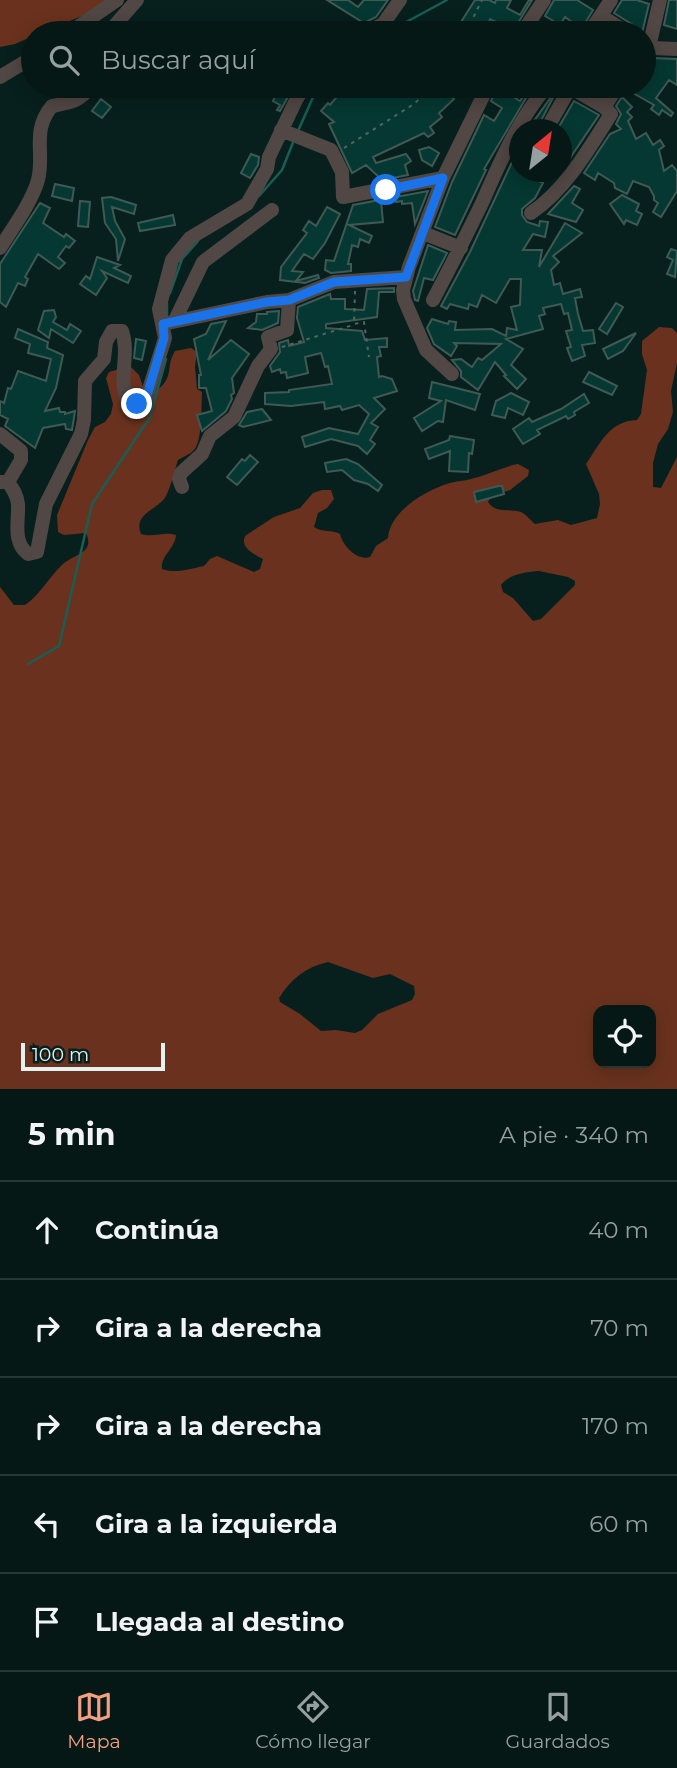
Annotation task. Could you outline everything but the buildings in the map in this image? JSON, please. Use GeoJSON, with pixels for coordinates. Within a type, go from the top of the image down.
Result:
{"type":"FeatureCollection","features":[{"type":"Feature","properties":{"kind":"street"},"geometry":{"type":"LineString","coordinates":[[86,21],[117,0]]}},
{"type":"Feature","properties":{"kind":"street"},"geometry":{"type":"LineString","coordinates":[[119,21],[137,0]]}},
{"type":"Feature","properties":{"kind":"street"},"geometry":{"type":"LineString","coordinates":[[385,21],[400,0]]}},
{"type":"Feature","properties":{"kind":"street"},"geometry":{"type":"LineString","coordinates":[[530,21],[544,0]]}},
{"type":"Feature","properties":{"kind":"street"},"geometry":{"type":"LineString","coordinates":[[597,21],[611,0]]}},
{"type":"Feature","properties":{"kind":"street"},"geometry":{"type":"LineString","coordinates":[[654,21],[660,0]]}},
{"type":"Feature","properties":{"kind":"street"},"geometry":{"type":"LineString","coordinates":[[601,16],[609,21]]}},
{"type":"Feature","properties":{"kind":"street"},"geometry":{"type":"LineString","coordinates":[[656,48],[677,49]]}},
{"type":"Feature","properties":{"kind":"street"},"geometry":{"type":"LineString","coordinates":[[0,77],[21,64]]}},
{"type":"Feature","properties":{"kind":"street"},"geometry":{"type":"LineString","coordinates":[[0,248],[38,181],[39,135],[43,117],[51,106],[80,98]]}},
{"type":"Feature","properties":{"kind":"street"},"geometry":{"type":"LineString","coordinates":[[239,235],[247,204],[267,169],[269,157],[297,98]]}},
{"type":"Feature","properties":{"kind":"street"},"geometry":{"type":"LineString","coordinates":[[452,374],[426,350],[404,299],[406,277],[443,178],[482,98]]}},
{"type":"Feature","properties":{"kind":"street"},"geometry":{"type":"LineString","coordinates":[[433,300],[461,248],[504,155],[538,98]]}},
{"type":"Feature","properties":{"kind":"street"},"geometry":{"type":"LineString","coordinates":[[552,119],[563,98]]}},
{"type":"Feature","properties":{"kind":"street"},"geometry":{"type":"LineString","coordinates":[[531,213],[545,203],[568,178],[611,114],[588,98]]}},
{"type":"Feature","properties":{"kind":"street"},"geometry":{"type":"LineString","coordinates":[[604,107],[610,98]]}},
{"type":"Feature","properties":{"kind":"street"},"geometry":{"type":"LineString","coordinates":[[281,130],[331,150],[342,172],[343,197],[443,178]]}},
{"type":"Feature","properties":{"kind":"street"},"geometry":{"type":"LineString","coordinates":[[169,322],[159,309],[172,260],[190,239],[247,204]]}},
{"type":"Feature","properties":{"kind":"street"},"geometry":{"type":"LineString","coordinates":[[0,434],[21,451],[21,460],[4,482],[15,492],[18,503],[18,539],[21,549],[27,554],[37,552],[46,504],[81,434],[85,381],[104,359],[106,342],[112,331],[122,331],[127,345],[124,392],[127,400],[137,404],[146,399],[169,322],[203,262],[272,210]]}},
{"type":"Feature","properties":{"kind":"street"},"geometry":{"type":"LineString","coordinates":[[424,233],[461,248]]}},
{"type":"Feature","properties":{"kind":"street"},"geometry":{"type":"LineString","coordinates":[[169,322],[289,300],[334,282],[406,277]]}},
{"type":"Feature","properties":{"kind":"street"},"geometry":{"type":"LineString","coordinates":[[182,487],[179,479],[181,473],[202,454],[210,436],[234,417],[258,366],[271,349],[268,337],[287,330],[289,300]]}},
{"type":"Feature","properties":{"kind":"path"},"geometry":{"type":"LineString","coordinates":[[472,21],[482,0]]}},
{"type":"Feature","properties":{"kind":"path"},"geometry":{"type":"LineString","coordinates":[[331,150],[345,148],[420,98]]}},
{"type":"Feature","properties":{"kind":"path"},"geometry":{"type":"LineString","coordinates":[[354,324],[355,280]]}},
{"type":"Feature","properties":{"kind":"path"},"geometry":{"type":"LineString","coordinates":[[271,349],[364,322],[369,357]]}},
{"type":"Feature","properties":{"kind":"shaded area"},"geometry":{"type":"Polygon","coordinates":[[[0,0],[107,0],[87,14],[70,21],[21,21],[21,41],[0,47],[0,0]]]}},
{"type":"Feature","properties":{"kind":"shaded area"},"geometry":{"type":"Polygon","coordinates":[[[659,327],[672,328],[677,333],[677,363],[671,391],[673,412],[668,429],[658,444],[653,463],[653,487],[661,488],[677,457],[677,1089],[0,1089],[0,587],[14,605],[25,605],[63,564],[86,549],[86,533],[64,535],[58,532],[57,515],[88,440],[95,427],[105,422],[111,414],[113,404],[106,378],[109,372],[130,366],[139,375],[145,392],[152,394],[165,383],[175,351],[191,348],[197,352],[197,389],[202,392],[198,440],[193,451],[178,460],[166,496],[142,517],[139,527],[141,534],[176,535],[163,560],[162,569],[178,571],[204,566],[217,556],[254,572],[260,569],[263,559],[246,547],[245,536],[274,517],[300,508],[313,493],[322,490],[331,490],[334,499],[327,508],[318,513],[314,527],[340,534],[351,552],[365,558],[370,557],[376,546],[388,538],[395,519],[420,496],[450,483],[518,464],[529,470],[528,476],[510,490],[491,496],[488,502],[491,506],[521,512],[535,524],[558,520],[571,525],[597,518],[599,494],[586,464],[612,429],[627,421],[637,420],[641,414],[647,370],[642,354],[642,341],[659,327]],[[539,571],[513,576],[501,585],[503,592],[513,598],[533,621],[541,619],[575,585],[575,581],[539,571]],[[328,962],[300,975],[279,998],[280,1002],[321,1031],[355,1033],[362,1030],[378,1014],[412,1000],[415,994],[414,986],[390,974],[373,978],[328,962]]]}},
{"type":"Feature","properties":{"kind":"waterway"},"geometry":{"type":"LineString","coordinates":[[408,21],[447,0]]}},
{"type":"Feature","properties":{"kind":"waterway"},"geometry":{"type":"LineString","coordinates":[[298,131],[313,98]]}},
{"type":"Feature","properties":{"kind":"waterway"},"geometry":{"type":"LineString","coordinates":[[259,196],[282,170],[294,140]]}},
{"type":"Feature","properties":{"kind":"waterway"},"geometry":{"type":"LineString","coordinates":[[170,293],[182,259],[198,241]]}},
{"type":"Feature","properties":{"kind":"waterway"},"geometry":{"type":"LineString","coordinates":[[167,303],[167,317]]}},
{"type":"Feature","properties":{"kind":"waterway"},"geometry":{"type":"LineString","coordinates":[[28,664],[59,646],[92,504],[150,417],[166,359]]}},
{"type":"Feature","properties":{"kind":"route"},"geometry":{"type":"LineString","coordinates":[[137,404],[146,399],[164,338],[163,324],[267,302],[289,300],[334,282],[406,277],[443,178],[386,190]]}}]}
